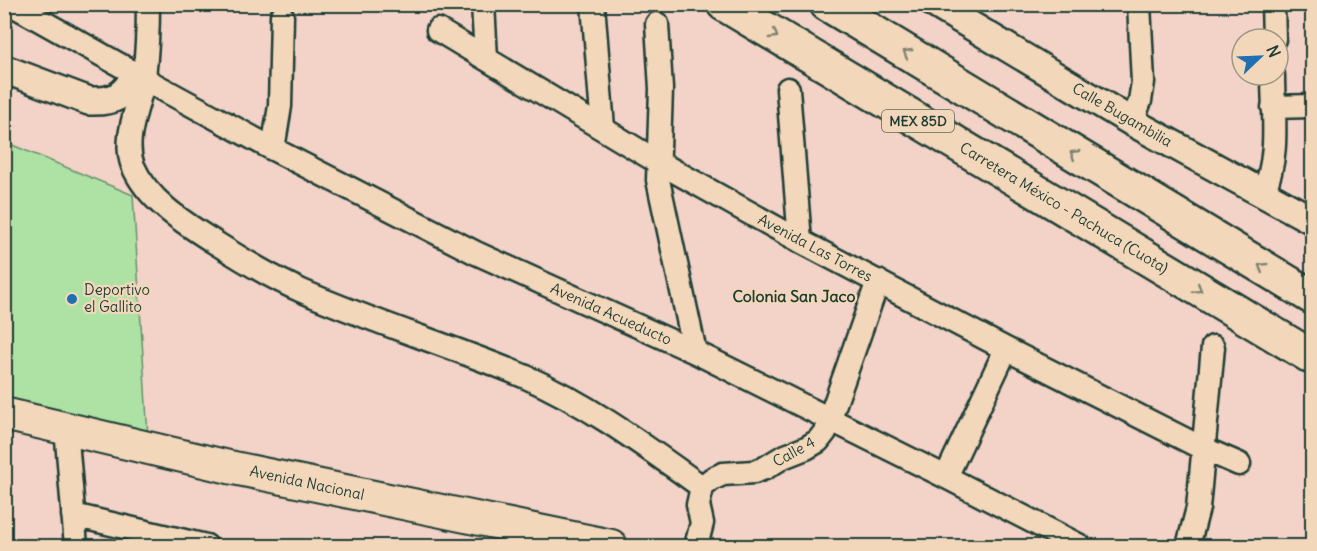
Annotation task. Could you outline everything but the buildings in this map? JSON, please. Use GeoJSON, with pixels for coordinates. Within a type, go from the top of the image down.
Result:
{"type":"FeatureCollection","features":[{"type":"Feature","properties":{"kind":"highway","name":"Carretera México - Pachuca (Cuota)"},"geometry":{"type":"LineString","coordinates":[[724,4],[1312,357]]}},
{"type":"Feature","properties":{"kind":"highway"},"geometry":{"type":"LineString","coordinates":[[827,4],[1312,297]]}},
{"type":"Feature","properties":{"kind":"main road","name":"Avenida Nacional"},"geometry":{"type":"LineString","coordinates":[[4,414],[516,536],[611,546]]}},
{"type":"Feature","properties":{"kind":"street","name":"Avenida Acueducto"},"geometry":{"type":"LineString","coordinates":[[11,4],[273,149],[476,253],[695,352],[1080,546]]}},
{"type":"Feature","properties":{"kind":"street"},"geometry":{"type":"LineString","coordinates":[[148,4],[130,150],[132,164],[152,195],[188,226],[300,290],[526,378],[577,402],[629,435],[702,487],[698,505],[702,522],[696,546]]}},
{"type":"Feature","properties":{"kind":"street"},"geometry":{"type":"LineString","coordinates":[[483,4],[486,58]]}},
{"type":"Feature","properties":{"kind":"street"},"geometry":{"type":"LineString","coordinates":[[593,4],[603,128]]}},
{"type":"Feature","properties":{"kind":"street"},"geometry":{"type":"LineString","coordinates":[[1132,122],[1140,101],[1143,82],[1139,4]]}},
{"type":"Feature","properties":{"kind":"street"},"geometry":{"type":"LineString","coordinates":[[1273,4],[1274,27]]}},
{"type":"Feature","properties":{"kind":"street","name":"Calle Bugambilia"},"geometry":{"type":"LineString","coordinates":[[940,6],[1132,122],[1312,220]]}},
{"type":"Feature","properties":{"kind":"street"},"geometry":{"type":"LineString","coordinates":[[273,149],[280,106],[282,16]]}},
{"type":"Feature","properties":{"kind":"street"},"geometry":{"type":"LineString","coordinates":[[657,24],[661,89],[658,180],[695,352]]}},
{"type":"Feature","properties":{"kind":"street","name":"Avenida Las Torres"},"geometry":{"type":"LineString","coordinates":[[438,30],[658,162],[800,241],[1006,349],[1202,448],[1239,464]]}},
{"type":"Feature","properties":{"kind":"street"},"geometry":{"type":"LineString","coordinates":[[4,69],[89,101],[103,101],[122,95],[140,76]]}},
{"type":"Feature","properties":{"kind":"street"},"geometry":{"type":"LineString","coordinates":[[1263,193],[1273,162],[1273,87]]}},
{"type":"Feature","properties":{"kind":"street"},"geometry":{"type":"LineString","coordinates":[[788,89],[800,241]]}},
{"type":"Feature","properties":{"kind":"street"},"geometry":{"type":"LineString","coordinates":[[1273,107],[1312,106]]}},
{"type":"Feature","properties":{"kind":"street","name":"Calle 4"},"geometry":{"type":"LineString","coordinates":[[702,487],[723,474],[754,472],[818,441],[830,420],[878,281]]}},
{"type":"Feature","properties":{"kind":"street"},"geometry":{"type":"LineString","coordinates":[[1188,546],[1198,508],[1213,347]]}},
{"type":"Feature","properties":{"kind":"street"},"geometry":{"type":"LineString","coordinates":[[946,477],[1006,349]]}},
{"type":"Feature","properties":{"kind":"street"},"geometry":{"type":"LineString","coordinates":[[66,428],[76,546]]}},
{"type":"Feature","properties":{"kind":"street"},"geometry":{"type":"LineString","coordinates":[[73,514],[206,546]]}},
{"type":"Feature","properties":{"kind":"green space","name":"Deportivo el Gallito"},"geometry":{"type":"Polygon","coordinates":[[[5,142],[133,195],[148,437],[5,403],[5,142]]]}},
{"type":"Feature","properties":{"kind":"place","name":"Deportivo el Gallito"},"geometry":{"type":"Point","coordinates":[72,299]}},
{"type":"Feature","properties":{"kind":"district","name":"Colonia San Jaco"},"geometry":{"type":"Point","coordinates":[794,296]}}]}
